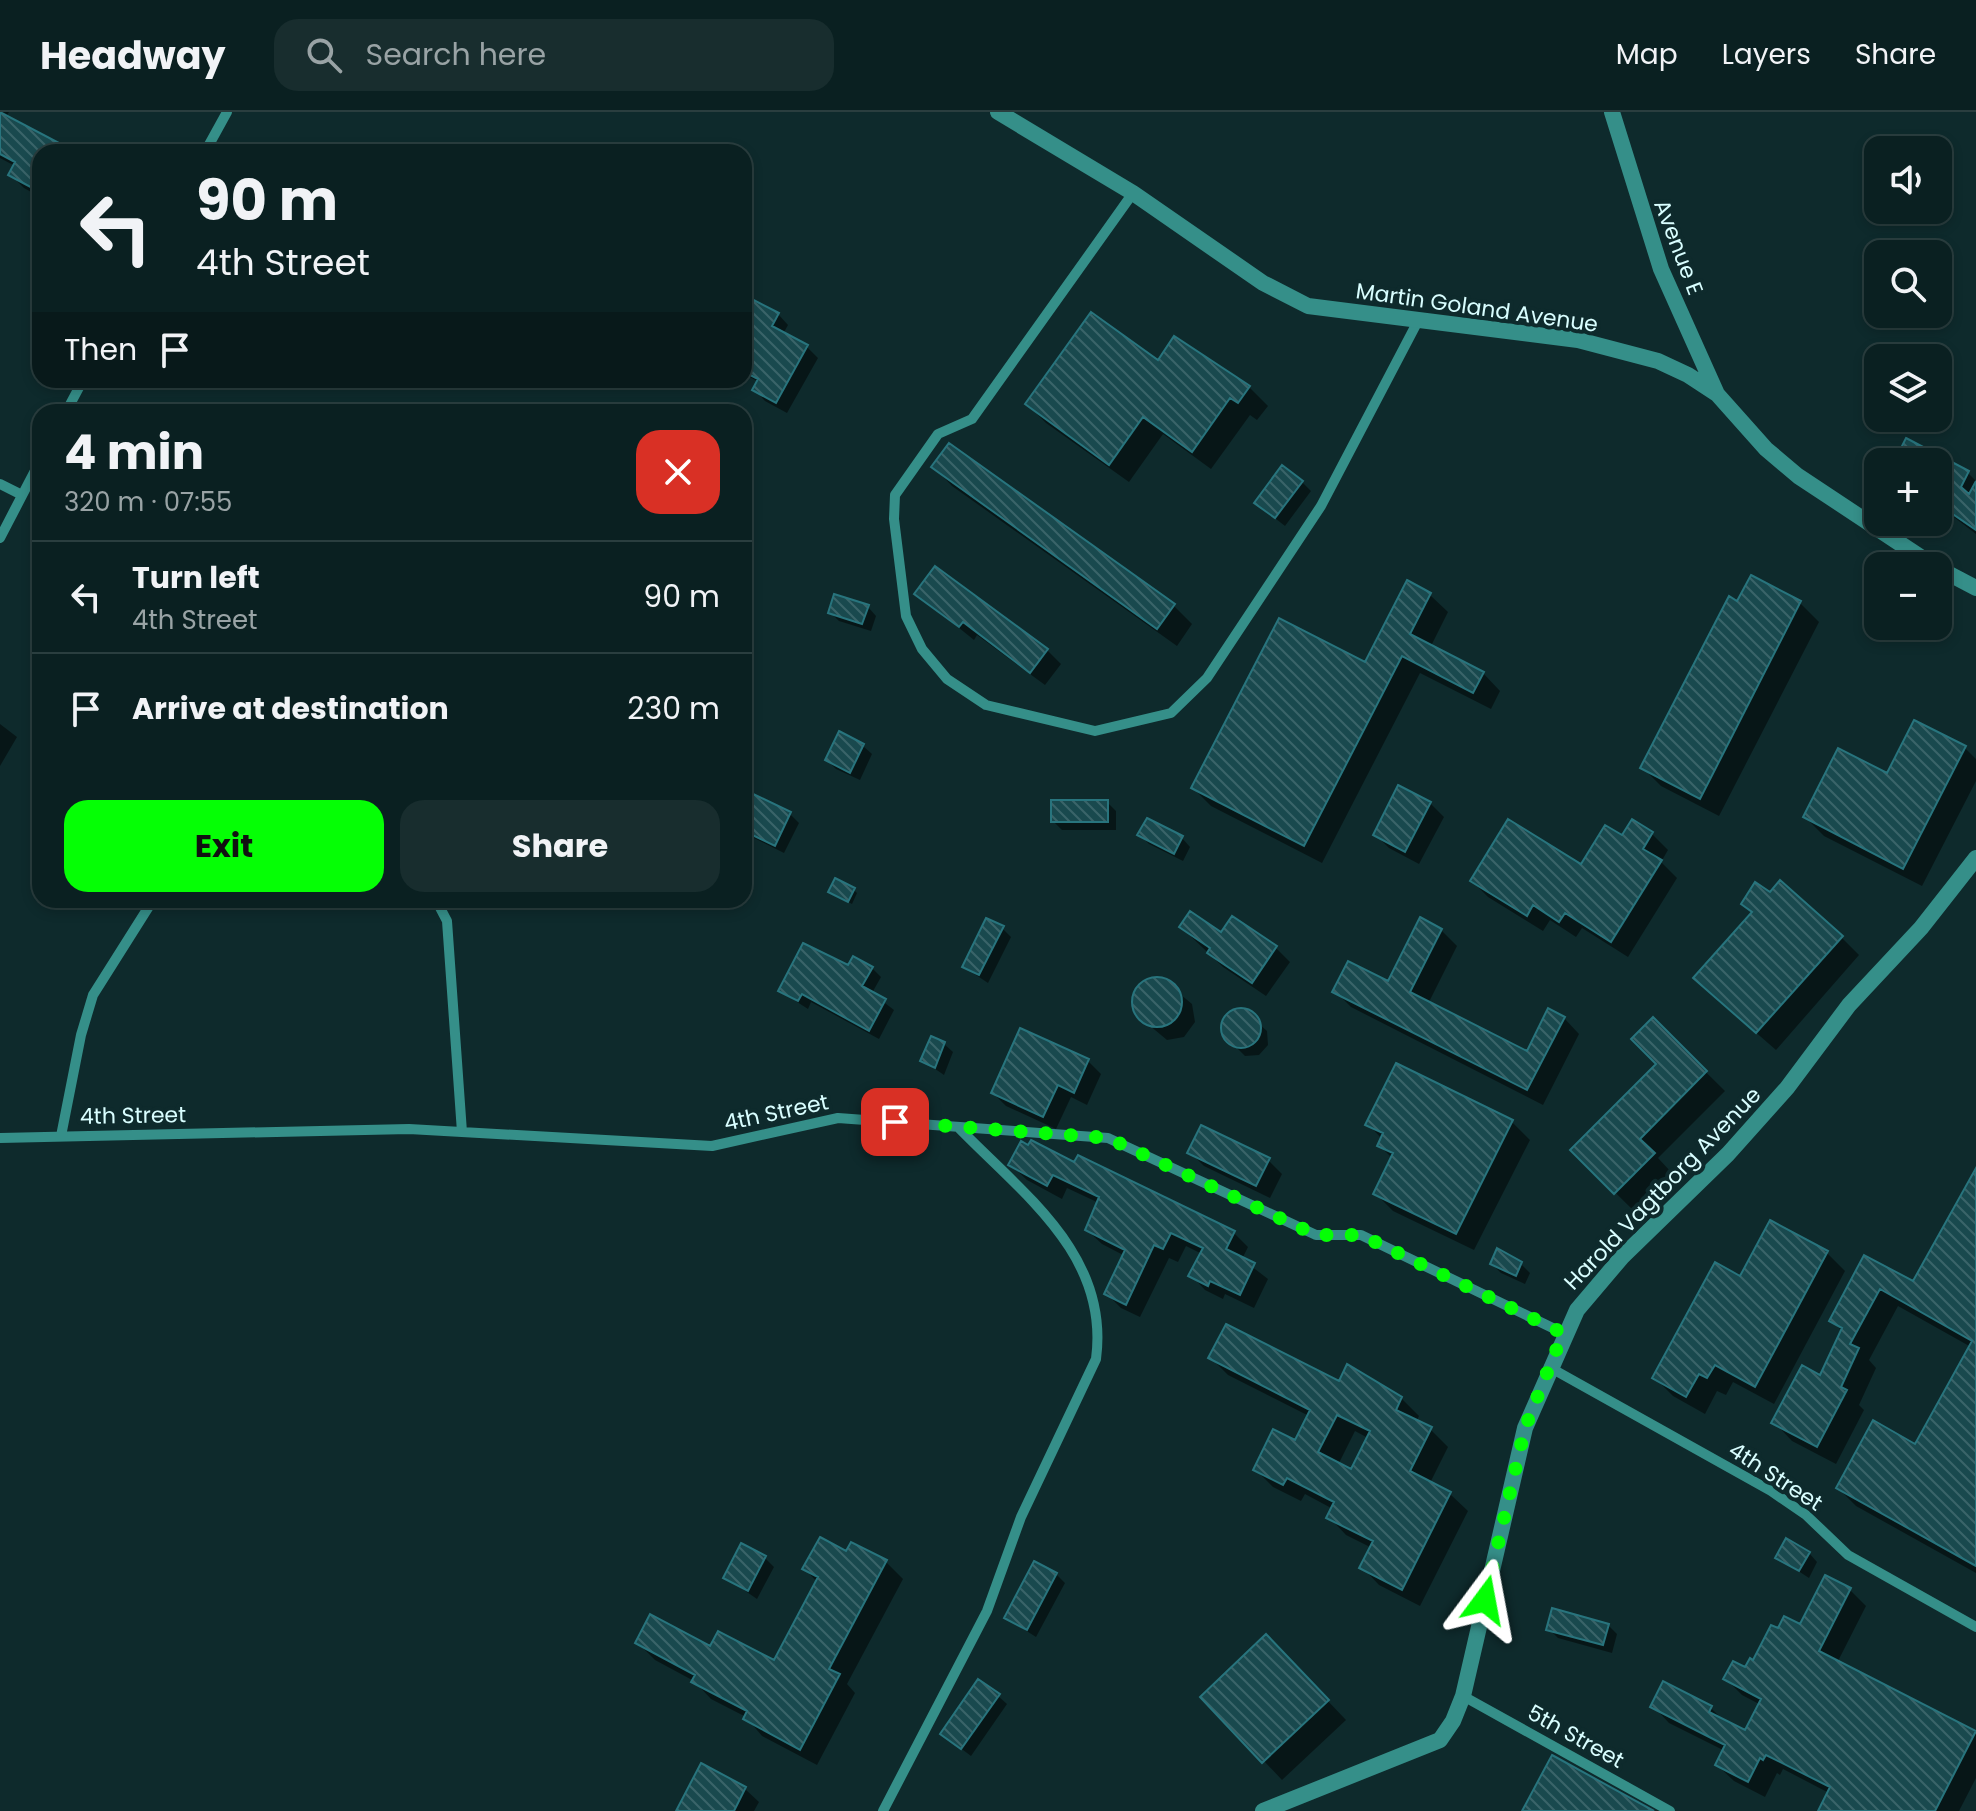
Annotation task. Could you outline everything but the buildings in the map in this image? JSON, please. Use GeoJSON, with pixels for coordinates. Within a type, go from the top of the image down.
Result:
{"type":"FeatureCollection","features":[{"type":"Feature","properties":{"kind":"street","name":"Martin Goland Avenue"},"geometry":{"type":"LineString","coordinates":[[998,112],[1133,193],[1263,283],[1308,306],[1578,340],[1658,361],[1717,394],[1766,449],[1798,476],[1913,552]]}},
{"type":"Feature","properties":{"kind":"street","name":"Avenue E"},"geometry":{"type":"LineString","coordinates":[[1612,112],[1661,269],[1717,394]]}},
{"type":"Feature","properties":{"kind":"street","name":"Martin Goland Avenue"},"geometry":{"type":"LineString","coordinates":[[1952,575],[1976,588]]}},
{"type":"Feature","properties":{"kind":"street","name":"Harold Vagtborg Avenue"},"geometry":{"type":"LineString","coordinates":[[1263,1811],[1440,1740],[1453,1721],[1463,1696],[1525,1428],[1563,1333],[1588,1293],[1728,1154],[1787,1088],[1849,1005],[1921,928],[1976,858]]}},
{"type":"Feature","properties":{"kind":"lane"},"geometry":{"type":"LineString","coordinates":[[209,144],[227,112]]}},
{"type":"Feature","properties":{"kind":"lane"},"geometry":{"type":"LineString","coordinates":[[1133,193],[972,419],[938,434],[895,495],[894,519],[906,616],[922,649],[947,679],[986,705],[1095,731],[1171,713],[1207,678],[1321,506],[1418,321]]}},
{"type":"Feature","properties":{"kind":"lane"},"geometry":{"type":"LineString","coordinates":[[0,538],[32,476]]}},
{"type":"Feature","properties":{"kind":"lane"},"geometry":{"type":"LineString","coordinates":[[0,484],[22,495]]}},
{"type":"Feature","properties":{"kind":"lane"},"geometry":{"type":"LineString","coordinates":[[61,1136],[81,1035],[93,995],[148,908]]}},
{"type":"Feature","properties":{"kind":"lane"},"geometry":{"type":"LineString","coordinates":[[440,908],[447,921],[462,1132]]}},
{"type":"Feature","properties":{"kind":"lane","name":"4th Street"},"geometry":{"type":"LineString","coordinates":[[0,1138],[409,1129],[712,1146],[838,1118],[1108,1138],[1316,1235],[1361,1235],[1563,1333]]}},
{"type":"Feature","properties":{"kind":"lane"},"geometry":{"type":"LineString","coordinates":[[883,1811],[987,1611],[1021,1517],[1096,1359],[1100,1333],[1097,1306],[1068,1242],[958,1127]]}},
{"type":"Feature","properties":{"kind":"lane","name":"4th Street"},"geometry":{"type":"LineString","coordinates":[[1549,1367],[1771,1491],[1806,1515],[1848,1555],[1976,1627]]}},
{"type":"Feature","properties":{"kind":"lane","name":"5th Street"},"geometry":{"type":"LineString","coordinates":[[1463,1696],[1670,1811]]}},
{"type":"Feature","properties":{"kind":"route"},"geometry":{"type":"LineString","coordinates":[[895,1122],[1108,1138],[1316,1235],[1361,1235],[1563,1333],[1525,1428],[1485,1600]]}}]}
